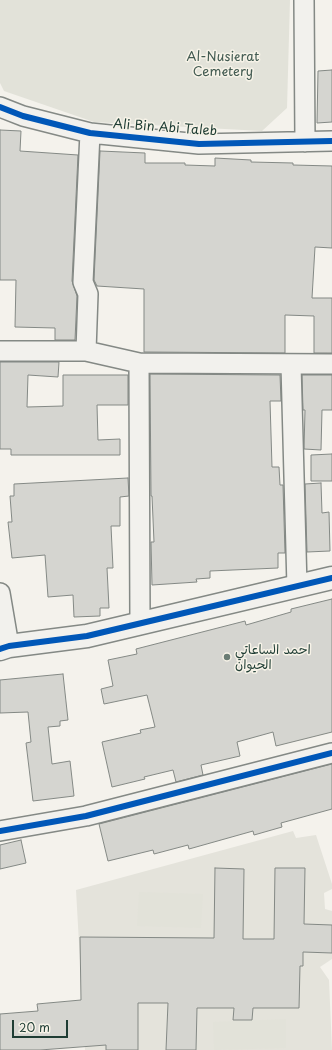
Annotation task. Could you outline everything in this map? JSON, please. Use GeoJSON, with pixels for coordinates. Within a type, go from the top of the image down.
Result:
{"type":"FeatureCollection","features":[{"type":"Feature","properties":{"kind":"street"},"geometry":{"type":"LineString","coordinates":[[304,0],[304,142]]}},
{"type":"Feature","properties":{"kind":"street","name":"Ali Bin Abi Taleb"},"geometry":{"type":"LineString","coordinates":[[0,107],[23,116],[90,133],[199,144],[332,141]]}},
{"type":"Feature","properties":{"kind":"street"},"geometry":{"type":"LineString","coordinates":[[86,352],[88,294],[83,282],[90,133]]}},
{"type":"Feature","properties":{"kind":"street"},"geometry":{"type":"LineString","coordinates":[[0,351],[86,352],[139,363],[291,365],[332,364]]}},
{"type":"Feature","properties":{"kind":"street"},"geometry":{"type":"LineString","coordinates":[[139,363],[140,623]]}},
{"type":"Feature","properties":{"kind":"street"},"geometry":{"type":"LineString","coordinates":[[291,365],[297,587]]}},
{"type":"Feature","properties":{"kind":"street"},"geometry":{"type":"LineString","coordinates":[[0,593],[4,648],[87,636],[332,578]]}},
{"type":"Feature","properties":{"kind":"street"},"geometry":{"type":"LineString","coordinates":[[0,831],[86,816],[332,753]]}},
{"type":"Feature","properties":{"kind":"shaded area"},"geometry":{"type":"Polygon","coordinates":[[[293,831],[296,838],[316,835],[332,884],[332,889],[324,893],[325,909],[332,911],[332,959],[320,967],[329,980],[332,1050],[85,1050],[76,890],[293,831]]]}},
{"type":"Feature","properties":{"kind":"green space","name":"Al-Nusierat Cemetery"},"geometry":{"type":"Polygon","coordinates":[[[0,0],[290,0],[287,108],[262,131],[94,122],[4,91],[0,83],[0,0]]]}},
{"type":"Feature","properties":{"kind":"green space"},"geometry":{"type":"Polygon","coordinates":[[[139,892],[203,894],[201,928],[137,926],[139,892]]]}},
{"type":"Feature","properties":{"kind":"green space"},"geometry":{"type":"Polygon","coordinates":[[[286,1019],[286,1048],[214,1050],[213,1022],[286,1019]]]}},
{"type":"Feature","properties":{"kind":"building"},"geometry":{"type":"Polygon","coordinates":[[[332,70],[332,122],[317,123],[318,71],[332,70]]]}},
{"type":"Feature","properties":{"kind":"building"},"geometry":{"type":"Polygon","coordinates":[[[0,130],[21,131],[20,151],[78,155],[72,281],[77,296],[75,340],[55,340],[55,328],[15,327],[16,280],[0,280],[0,130]]]}},
{"type":"Feature","properties":{"kind":"building"},"geometry":{"type":"Polygon","coordinates":[[[100,151],[145,153],[145,163],[185,163],[185,165],[215,166],[215,158],[251,160],[251,162],[293,163],[293,165],[332,166],[332,248],[315,247],[312,298],[332,298],[332,353],[314,353],[314,316],[285,315],[285,353],[144,352],[144,289],[97,286],[94,280],[100,151]]]}},
{"type":"Feature","properties":{"kind":"building"},"geometry":{"type":"Polygon","coordinates":[[[0,362],[59,362],[58,377],[28,375],[27,407],[63,406],[63,375],[128,375],[128,405],[97,405],[98,440],[120,439],[120,455],[11,455],[11,449],[0,449],[0,362]]]}},
{"type":"Feature","properties":{"kind":"building"},"geometry":{"type":"Polygon","coordinates":[[[150,374],[280,375],[281,401],[270,401],[272,467],[279,467],[280,485],[283,485],[285,553],[278,553],[278,568],[210,571],[210,578],[196,579],[197,582],[152,585],[151,542],[154,542],[151,496],[150,374]]]}},
{"type":"Feature","properties":{"kind":"building"},"geometry":{"type":"Polygon","coordinates":[[[302,375],[332,375],[332,410],[322,410],[321,450],[304,449],[305,410],[303,410],[302,375]]]}},
{"type":"Feature","properties":{"kind":"building"},"geometry":{"type":"Polygon","coordinates":[[[332,454],[332,481],[311,481],[311,455],[332,454]]]}},
{"type":"Feature","properties":{"kind":"building"},"geometry":{"type":"Polygon","coordinates":[[[128,478],[129,496],[120,497],[120,526],[111,526],[113,568],[107,568],[109,608],[100,608],[100,616],[74,617],[73,595],[48,597],[45,555],[12,558],[8,522],[12,522],[10,496],[14,496],[14,484],[128,478]]]}},
{"type":"Feature","properties":{"kind":"building"},"geometry":{"type":"Polygon","coordinates":[[[321,483],[322,513],[329,512],[330,551],[307,552],[305,484],[321,483]]]}},
{"type":"Feature","properties":{"kind":"building"},"geometry":{"type":"Polygon","coordinates":[[[332,599],[332,732],[276,746],[273,732],[237,742],[240,756],[201,765],[203,775],[176,782],[173,770],[112,787],[102,742],[141,733],[140,730],[155,727],[147,695],[104,704],[101,689],[113,686],[108,660],[137,654],[136,649],[245,621],[246,625],[291,612],[291,609],[332,599]]]}},
{"type":"Feature","properties":{"kind":"building"},"geometry":{"type":"Polygon","coordinates":[[[63,674],[68,720],[60,721],[60,726],[48,727],[52,764],[70,761],[74,796],[33,801],[26,743],[31,742],[28,712],[0,713],[0,680],[63,674]]]}},
{"type":"Feature","properties":{"kind":"building"},"geometry":{"type":"Polygon","coordinates":[[[332,764],[332,809],[281,823],[282,827],[254,835],[253,831],[189,849],[188,845],[154,854],[153,850],[108,861],[99,824],[332,764]]]}},
{"type":"Feature","properties":{"kind":"building"},"geometry":{"type":"Polygon","coordinates":[[[21,840],[26,863],[0,869],[0,845],[21,840]]]}},
{"type":"Feature","properties":{"kind":"building"},"geometry":{"type":"Polygon","coordinates":[[[215,868],[244,869],[243,939],[274,939],[275,868],[305,868],[304,924],[332,925],[332,953],[303,952],[303,966],[300,966],[299,1008],[253,1008],[252,1020],[233,1020],[234,1008],[197,1008],[196,1050],[166,1050],[168,1003],[138,1003],[138,1050],[106,1050],[106,1045],[40,1050],[0,1050],[0,1014],[38,1011],[37,1004],[81,1000],[80,937],[214,938],[215,868]]]}},
{"type":"Feature","properties":{"kind":"cycle path"},"geometry":{"type":"LineString","coordinates":[[0,107],[23,116],[90,133],[199,144],[332,141]]}},
{"type":"Feature","properties":{"kind":"cycle path"},"geometry":{"type":"LineString","coordinates":[[0,649],[9,646],[87,636],[332,578]]}},
{"type":"Feature","properties":{"kind":"cycle path"},"geometry":{"type":"LineString","coordinates":[[0,831],[86,816],[332,753]]}},
{"type":"Feature","properties":{"kind":"place","name":"احمد الساعاتي الحيوان"},"geometry":{"type":"Point","coordinates":[227,657]}}]}
